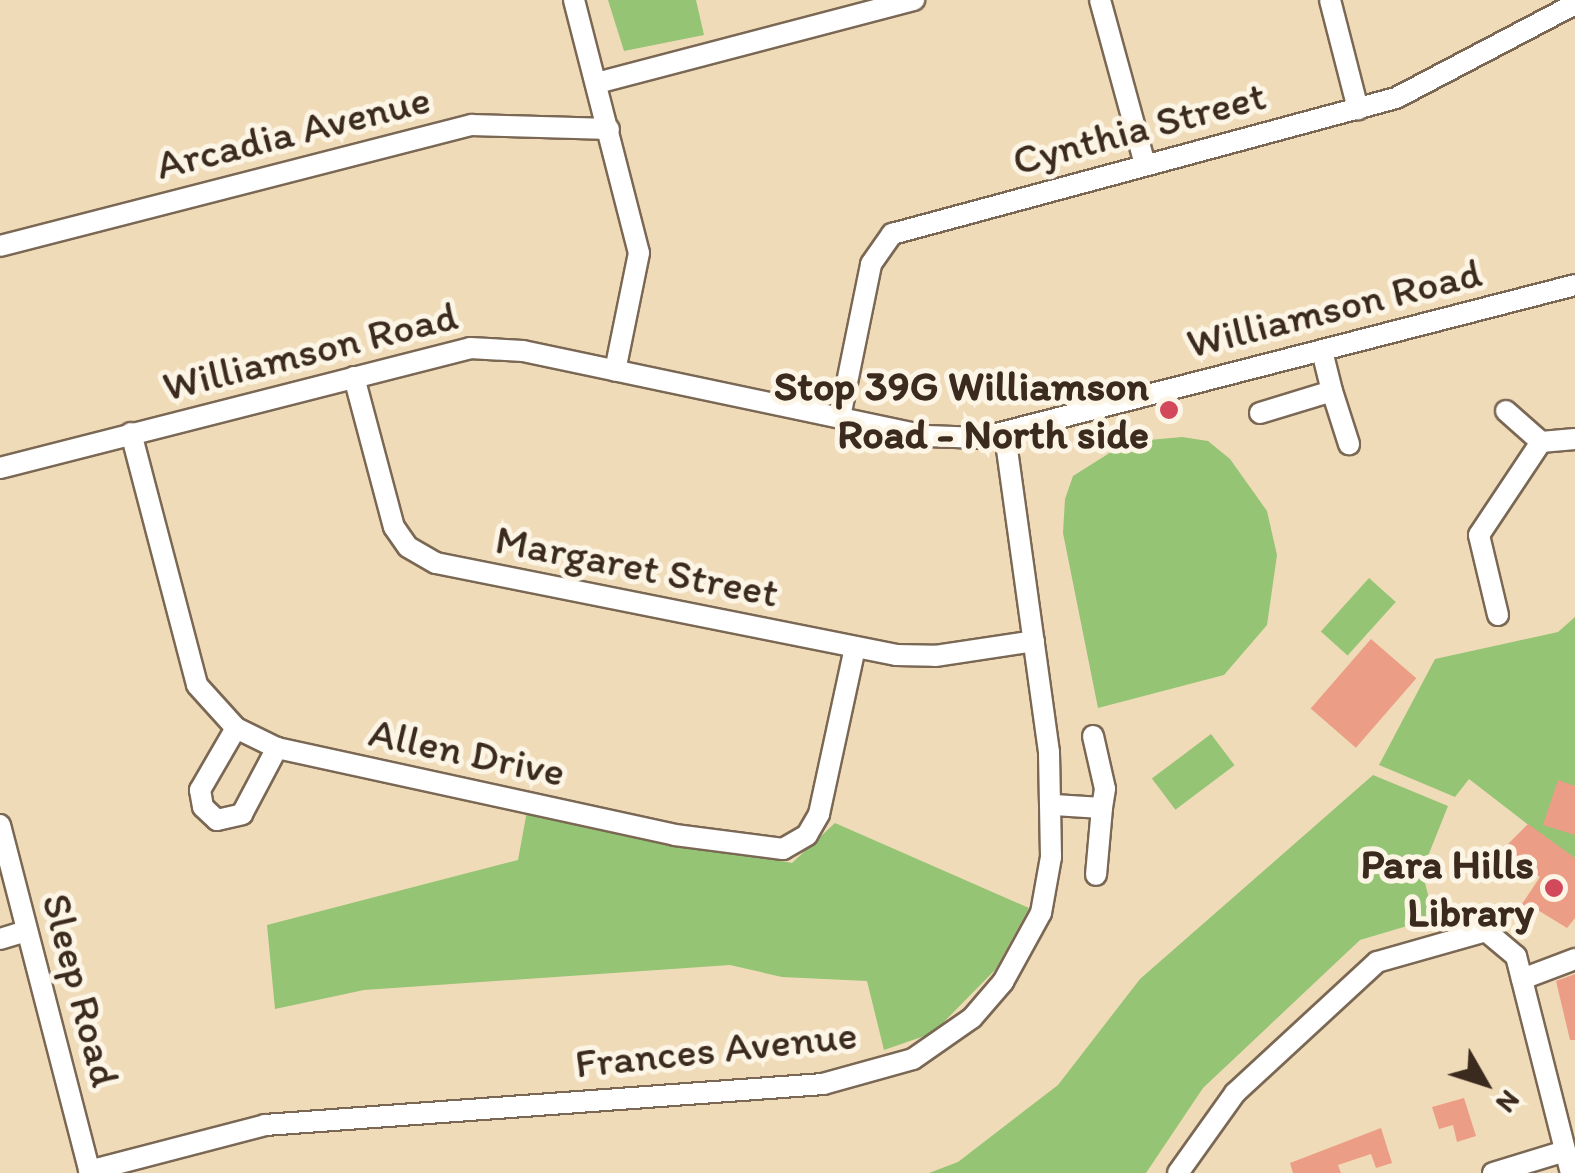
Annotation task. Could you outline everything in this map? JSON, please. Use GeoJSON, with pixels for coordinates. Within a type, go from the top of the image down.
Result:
{"type":"FeatureCollection","features":[{"type":"Feature","properties":{"kind":"street"},"geometry":{"type":"LineString","coordinates":[[574,0],[639,253],[615,371]]}},
{"type":"Feature","properties":{"kind":"street"},"geometry":{"type":"LineString","coordinates":[[597,84],[914,0]]}},
{"type":"Feature","properties":{"kind":"street"},"geometry":{"type":"LineString","coordinates":[[1100,0],[1145,165]]}},
{"type":"Feature","properties":{"kind":"street"},"geometry":{"type":"LineString","coordinates":[[1330,0],[1358,109]]}},
{"type":"Feature","properties":{"kind":"street","name":"Cynthia Street"},"geometry":{"type":"LineString","coordinates":[[840,417],[871,264],[885,239],[913,226],[1358,109],[1427,84],[1575,4]]}},
{"type":"Feature","properties":{"kind":"street","name":"Arcadia Avenue"},"geometry":{"type":"LineString","coordinates":[[0,246],[472,125],[609,128]]}},
{"type":"Feature","properties":{"kind":"street","name":"Williamson Road"},"geometry":{"type":"LineString","coordinates":[[0,468],[354,376],[492,348],[949,438],[1005,434],[1574,291]]}},
{"type":"Feature","properties":{"kind":"street"},"geometry":{"type":"LineString","coordinates":[[1322,352],[1349,444]]}},
{"type":"Feature","properties":{"kind":"street","name":"Margaret Street"},"geometry":{"type":"LineString","coordinates":[[354,376],[394,526],[425,558],[856,648],[924,658],[1034,641]]}},
{"type":"Feature","properties":{"kind":"street"},"geometry":{"type":"LineString","coordinates":[[1260,413],[1332,391]]}},
{"type":"Feature","properties":{"kind":"street"},"geometry":{"type":"LineString","coordinates":[[1506,411],[1540,442]]}},
{"type":"Feature","properties":{"kind":"street","name":"Allen Drive"},"geometry":{"type":"LineString","coordinates":[[131,433],[191,670],[207,702],[236,728],[278,748],[675,835],[783,849],[807,835],[820,814],[856,648]]}},
{"type":"Feature","properties":{"kind":"street","name":"Frances Avenue"},"geometry":{"type":"LineString","coordinates":[[90,1172],[265,1125],[805,1086],[903,1063],[972,1018],[1022,952],[1048,889],[1054,805],[1005,434]]}},
{"type":"Feature","properties":{"kind":"street"},"geometry":{"type":"LineString","coordinates":[[1498,615],[1476,533],[1540,442],[1575,438]]}},
{"type":"Feature","properties":{"kind":"street"},"geometry":{"type":"LineString","coordinates":[[236,728],[200,790],[203,807],[217,820],[242,814],[278,748]]}},
{"type":"Feature","properties":{"kind":"street"},"geometry":{"type":"LineString","coordinates":[[1093,736],[1104,788],[1096,875]]}},
{"type":"Feature","properties":{"kind":"street"},"geometry":{"type":"LineString","coordinates":[[1054,805],[1102,808]]}},
{"type":"Feature","properties":{"kind":"street","name":"Sleep Road"},"geometry":{"type":"LineString","coordinates":[[0,825],[90,1172]]}},
{"type":"Feature","properties":{"kind":"street"},"geometry":{"type":"LineString","coordinates":[[0,939],[27,931]]}},
{"type":"Feature","properties":{"kind":"street"},"geometry":{"type":"LineString","coordinates":[[1178,1173],[1236,1094],[1382,959],[1486,931],[1510,946],[1522,979],[1571,1173]]}},
{"type":"Feature","properties":{"kind":"street"},"geometry":{"type":"LineString","coordinates":[[1522,979],[1575,959]]}},
{"type":"Feature","properties":{"kind":"street"},"geometry":{"type":"LineString","coordinates":[[1493,1173],[1565,1151]]}},
{"type":"Feature","properties":{"kind":"green space"},"geometry":{"type":"Polygon","coordinates":[[[608,0],[696,0],[704,35],[624,51],[608,0]]]}},
{"type":"Feature","properties":{"kind":"green space"},"geometry":{"type":"Polygon","coordinates":[[[1182,437],[1208,441],[1230,459],[1267,511],[1277,555],[1267,625],[1224,675],[1098,708],[1063,533],[1065,499],[1073,476],[1127,442],[1182,437]]]}},
{"type":"Feature","properties":{"kind":"green space"},"geometry":{"type":"Polygon","coordinates":[[[1369,578],[1396,602],[1348,656],[1321,632],[1369,578]]]}},
{"type":"Feature","properties":{"kind":"green space"},"geometry":{"type":"Polygon","coordinates":[[[1575,617],[1575,861],[1469,779],[1455,797],[1379,765],[1435,659],[1558,632],[1575,617]]]}},
{"type":"Feature","properties":{"kind":"green space"},"geometry":{"type":"Polygon","coordinates":[[[1211,734],[1234,765],[1175,810],[1152,779],[1211,734]]]}},
{"type":"Feature","properties":{"kind":"green space"},"geometry":{"type":"Polygon","coordinates":[[[1373,775],[1448,806],[1422,871],[1434,918],[1360,940],[1203,1088],[1146,1173],[929,1173],[958,1162],[1058,1085],[1140,979],[1373,775]]]}},
{"type":"Feature","properties":{"kind":"green space"},"geometry":{"type":"Polygon","coordinates":[[[527,811],[792,863],[835,823],[1029,908],[995,970],[933,1033],[884,1050],[867,981],[782,977],[730,965],[364,990],[275,1009],[267,925],[518,860],[527,811]]]}},
{"type":"Feature","properties":{"kind":"building"},"geometry":{"type":"Polygon","coordinates":[[[1371,639],[1416,678],[1356,748],[1311,708],[1371,639]]]}},
{"type":"Feature","properties":{"kind":"building"},"geometry":{"type":"Polygon","coordinates":[[[1558,780],[1575,786],[1575,835],[1543,825],[1558,780]]]}},
{"type":"Feature","properties":{"kind":"building"},"geometry":{"type":"Polygon","coordinates":[[[1528,824],[1575,858],[1575,918],[1567,928],[1536,909],[1530,918],[1518,910],[1540,877],[1502,850],[1528,824]]]}},
{"type":"Feature","properties":{"kind":"building"},"geometry":{"type":"Polygon","coordinates":[[[1575,974],[1575,1040],[1570,1040],[1556,981],[1575,974]]]}},
{"type":"Feature","properties":{"kind":"building"},"geometry":{"type":"Polygon","coordinates":[[[1464,1098],[1476,1136],[1457,1142],[1453,1125],[1439,1129],[1432,1107],[1464,1098]]]}},
{"type":"Feature","properties":{"kind":"building"},"geometry":{"type":"Polygon","coordinates":[[[1381,1128],[1392,1163],[1376,1168],[1371,1154],[1338,1165],[1341,1173],[1293,1173],[1290,1163],[1381,1128]]]}},
{"type":"Feature","properties":{"kind":"place","name":"Stop 39G Williamson Road - North side"},"geometry":{"type":"Point","coordinates":[1169,410]}},
{"type":"Feature","properties":{"kind":"place","name":"Para Hills Library"},"geometry":{"type":"Point","coordinates":[1554,888]}}]}
